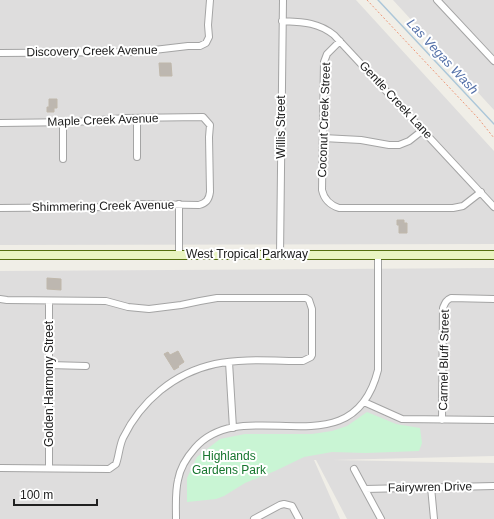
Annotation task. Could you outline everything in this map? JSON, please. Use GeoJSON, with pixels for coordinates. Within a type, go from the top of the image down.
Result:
{"type":"FeatureCollection","features":[{"type":"Feature","properties":{"kind":"main road","name":"West Tropical Parkway"},"geometry":{"type":"LineString","coordinates":[[0,255],[494,255]]}},
{"type":"Feature","properties":{"kind":"street","name":"Discovery Creek Avenue"},"geometry":{"type":"LineString","coordinates":[[0,53],[137,52],[200,46],[206,43],[209,37],[208,25],[210,0]]}},
{"type":"Feature","properties":{"kind":"street","name":"Willis Street"},"geometry":{"type":"LineString","coordinates":[[280,255],[282,0]]}},
{"type":"Feature","properties":{"kind":"street"},"geometry":{"type":"LineString","coordinates":[[441,2],[494,61]]}},
{"type":"Feature","properties":{"kind":"street","name":"Gentle Creek Lane"},"geometry":{"type":"LineString","coordinates":[[282,21],[305,22],[327,29],[340,41],[494,207]]}},
{"type":"Feature","properties":{"kind":"street","name":"Coconut Creek Street"},"geometry":{"type":"LineString","coordinates":[[340,41],[327,54],[324,62],[322,190],[325,198],[339,208],[453,208],[462,206],[481,192]]}},
{"type":"Feature","properties":{"kind":"street","name":"Maple Creek Avenue"},"geometry":{"type":"LineString","coordinates":[[0,123],[203,117],[210,125],[210,192],[209,199],[206,202]]}},
{"type":"Feature","properties":{"kind":"street"},"geometry":{"type":"LineString","coordinates":[[137,118],[137,157]]}},
{"type":"Feature","properties":{"kind":"street"},"geometry":{"type":"LineString","coordinates":[[63,122],[63,159]]}},
{"type":"Feature","properties":{"kind":"street"},"geometry":{"type":"LineString","coordinates":[[323,138],[361,140],[399,145],[409,141],[423,130]]}},
{"type":"Feature","properties":{"kind":"street","name":"Shimmering Creek Avenue"},"geometry":{"type":"LineString","coordinates":[[0,208],[110,207],[138,204],[199,205],[206,202]]}},
{"type":"Feature","properties":{"kind":"street"},"geometry":{"type":"LineString","coordinates":[[179,204],[179,254]]}},
{"type":"Feature","properties":{"kind":"street"},"geometry":{"type":"LineString","coordinates":[[176,519],[178,478],[185,460],[206,437],[215,432],[239,426],[324,425],[342,420],[364,402],[373,386],[378,370],[378,254]]}},
{"type":"Feature","properties":{"kind":"street"},"geometry":{"type":"LineString","coordinates":[[0,299],[106,302],[128,307],[149,309],[218,298],[306,298],[309,300],[312,309],[311,357],[303,361],[215,363],[182,376],[159,391],[141,409],[130,424],[122,439],[118,450],[117,462],[114,467],[106,469],[0,468]]}},
{"type":"Feature","properties":{"kind":"street","name":"Carmel Bluff Street"},"geometry":{"type":"LineString","coordinates":[[442,420],[443,308],[447,300],[451,298],[494,299]]}},
{"type":"Feature","properties":{"kind":"street","name":"Golden Harmony Street"},"geometry":{"type":"LineString","coordinates":[[49,300],[49,468]]}},
{"type":"Feature","properties":{"kind":"street"},"geometry":{"type":"LineString","coordinates":[[229,362],[233,428]]}},
{"type":"Feature","properties":{"kind":"street"},"geometry":{"type":"LineString","coordinates":[[49,365],[86,366]]}},
{"type":"Feature","properties":{"kind":"street"},"geometry":{"type":"LineString","coordinates":[[364,402],[402,419],[494,420]]}},
{"type":"Feature","properties":{"kind":"street"},"geometry":{"type":"LineString","coordinates":[[354,469],[381,519]]}},
{"type":"Feature","properties":{"kind":"street","name":"Fairywren Drive"},"geometry":{"type":"LineString","coordinates":[[365,489],[494,486]]}},
{"type":"Feature","properties":{"kind":"street"},"geometry":{"type":"LineString","coordinates":[[431,487],[434,519]]}},
{"type":"Feature","properties":{"kind":"street"},"geometry":{"type":"LineString","coordinates":[[254,519],[280,505],[289,504],[292,506],[299,519]]}},
{"type":"Feature","properties":{"kind":"path"},"geometry":{"type":"LineString","coordinates":[[367,0],[478,118],[494,138]]}},
{"type":"Feature","properties":{"kind":"shaded area"},"geometry":{"type":"Polygon","coordinates":[[[0,0],[356,0],[494,151],[494,244],[0,245],[0,0]]]}},
{"type":"Feature","properties":{"kind":"shaded area"},"geometry":{"type":"Polygon","coordinates":[[[393,0],[494,0],[494,110],[393,0]]]}},
{"type":"Feature","properties":{"kind":"shaded area"},"geometry":{"type":"Polygon","coordinates":[[[494,268],[494,456],[333,460],[494,463],[494,519],[347,519],[316,460],[314,460],[340,519],[0,519],[0,271],[494,268]]]}},
{"type":"Feature","properties":{"kind":"green space","name":"Highlands Gardens Park"},"geometry":{"type":"Polygon","coordinates":[[[367,412],[396,424],[420,428],[422,443],[419,451],[366,453],[332,452],[304,457],[245,483],[224,496],[216,499],[187,502],[187,478],[197,457],[220,439],[245,434],[312,434],[332,431],[347,426],[367,412]]]}},
{"type":"Feature","properties":{"kind":"building"},"geometry":{"type":"Polygon","coordinates":[[[159,63],[171,63],[172,76],[160,76],[159,63]]]}},
{"type":"Feature","properties":{"kind":"building"},"geometry":{"type":"Polygon","coordinates":[[[49,99],[57,99],[57,108],[54,108],[54,112],[47,112],[47,107],[49,107],[49,99]]]}},
{"type":"Feature","properties":{"kind":"building"},"geometry":{"type":"Polygon","coordinates":[[[397,220],[404,220],[404,223],[407,223],[407,233],[399,233],[399,225],[397,225],[397,220]]]}},
{"type":"Feature","properties":{"kind":"building"},"geometry":{"type":"Polygon","coordinates":[[[47,278],[61,279],[61,290],[47,289],[47,278]]]}},
{"type":"Feature","properties":{"kind":"building"},"geometry":{"type":"Polygon","coordinates":[[[178,351],[184,362],[174,370],[164,354],[168,352],[170,355],[178,351]]]}},
{"type":"Feature","properties":{"kind":"waterway","name":"Las Vegas Wash"},"geometry":{"type":"LineString","coordinates":[[378,0],[494,124]]}}]}
